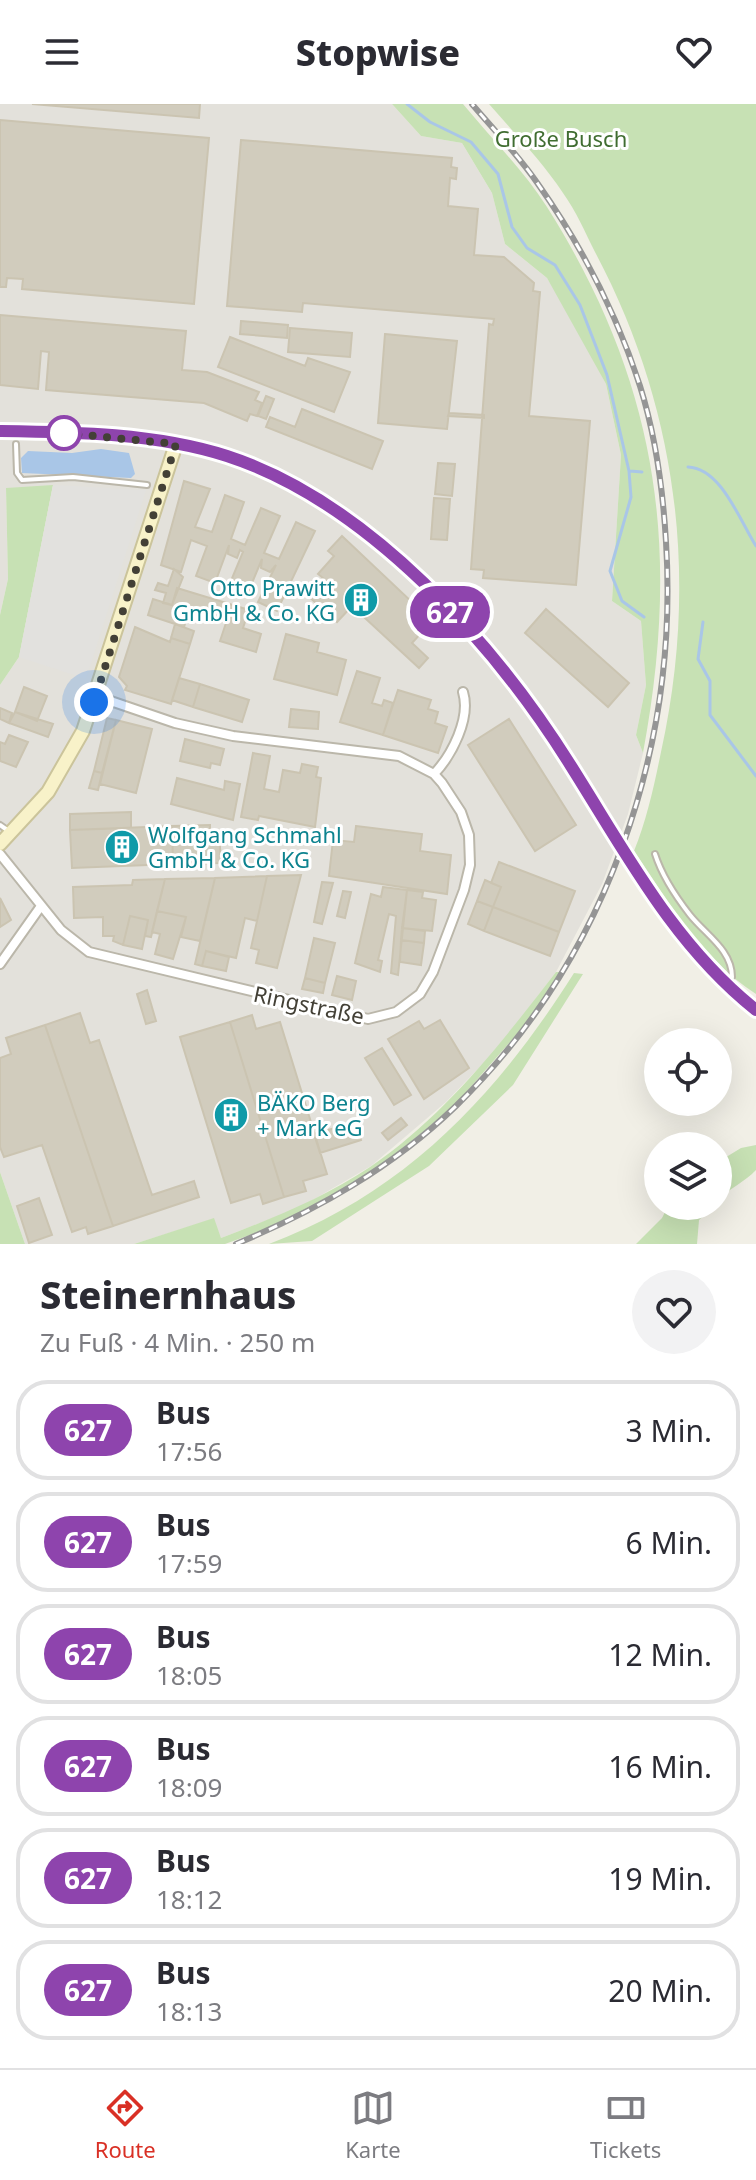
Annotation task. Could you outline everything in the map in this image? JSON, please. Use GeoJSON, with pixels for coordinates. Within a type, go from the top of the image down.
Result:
{"type":"FeatureCollection","features":[{"type":"Feature","properties":{"kind":"main road"},"geometry":{"type":"LineString","coordinates":[[0,431],[115,435],[227,456],[304,490],[346,519],[428,590],[519,691],[670,922],[726,985],[756,1010]]}},
{"type":"Feature","properties":{"kind":"main road"},"geometry":{"type":"LineString","coordinates":[[0,844],[31,815],[64,767],[96,696],[176,444]]}},
{"type":"Feature","properties":{"kind":"street"},"geometry":{"type":"LineString","coordinates":[[434,774],[447,757],[465,714],[463,692]]}},
{"type":"Feature","properties":{"kind":"street","name":"Ringstraße"},"geometry":{"type":"LineString","coordinates":[[0,854],[71,941],[89,952],[357,1018],[380,1018],[411,1003],[427,984],[468,878],[470,848],[465,823],[451,794],[434,774],[399,756],[233,736],[175,723],[96,696]]}},
{"type":"Feature","properties":{"kind":"street"},"geometry":{"type":"LineString","coordinates":[[0,964],[41,906]]}},
{"type":"Feature","properties":{"kind":"lane"},"geometry":{"type":"LineString","coordinates":[[16,444],[17,473],[22,480],[73,477],[147,485]]}},
{"type":"Feature","properties":{"kind":"lane"},"geometry":{"type":"LineString","coordinates":[[0,825],[12,833]]}},
{"type":"Feature","properties":{"kind":"lane"},"geometry":{"type":"LineString","coordinates":[[655,854],[659,867],[691,916],[729,959],[732,977],[726,985]]}},
{"type":"Feature","properties":{"kind":"shaded area"},"geometry":{"type":"Polygon","coordinates":[[[0,104],[392,104],[421,136],[462,143],[492,193],[505,244],[547,278],[606,384],[621,455],[612,601],[641,621],[646,685],[636,735],[643,753],[628,814],[602,884],[556,972],[499,1047],[446,1102],[371,1166],[299,1208],[221,1238],[213,1219],[134,1244],[25,1244],[0,1172],[0,685],[19,657],[53,486],[6,489],[8,579],[0,615],[0,104]]]}},
{"type":"Feature","properties":{"kind":"shaded area"},"geometry":{"type":"Polygon","coordinates":[[[53,485],[146,490],[86,679],[19,657],[53,485]]]}},
{"type":"Feature","properties":{"kind":"green space"},"geometry":{"type":"Polygon","coordinates":[[[392,104],[463,104],[547,207],[585,273],[615,339],[637,404],[651,470],[659,538],[660,607],[643,753],[636,735],[646,685],[641,621],[612,601],[621,455],[606,384],[547,278],[505,244],[492,193],[462,143],[421,136],[392,104]]]}},
{"type":"Feature","properties":{"kind":"green space","name":"Große Busch"},"geometry":{"type":"Polygon","coordinates":[[[489,104],[756,104],[756,994],[736,980],[703,947],[634,851],[661,752],[672,688],[678,623],[679,559],[673,496],[662,433],[646,372],[623,311],[580,222],[546,170],[489,104]]]}},
{"type":"Feature","properties":{"kind":"green space"},"geometry":{"type":"Polygon","coordinates":[[[53,485],[19,657],[0,685],[0,615],[8,579],[6,488],[53,485]]]}},
{"type":"Feature","properties":{"kind":"green space"},"geometry":{"type":"Polygon","coordinates":[[[556,972],[562,972],[532,1017],[454,1106],[378,1169],[283,1223],[225,1244],[134,1244],[214,1218],[221,1238],[279,1215],[353,1178],[397,1147],[448,1101],[493,1051],[556,972]]]}},
{"type":"Feature","properties":{"kind":"green space"},"geometry":{"type":"Polygon","coordinates":[[[574,973],[583,974],[513,1085],[429,1166],[312,1241],[269,1244],[364,1197],[444,1135],[513,1060],[574,973]]]}},
{"type":"Feature","properties":{"kind":"green space"},"geometry":{"type":"Polygon","coordinates":[[[756,1145],[756,1170],[732,1188],[732,1153],[756,1145]]]}},
{"type":"Feature","properties":{"kind":"green space"},"geometry":{"type":"Polygon","coordinates":[[[0,1172],[25,1244],[0,1244],[0,1172]]]}},
{"type":"Feature","properties":{"kind":"green space"},"geometry":{"type":"Polygon","coordinates":[[[660,1220],[699,1220],[697,1244],[636,1244],[660,1220]]]}},
{"type":"Feature","properties":{"kind":"water"},"geometry":{"type":"Polygon","coordinates":[[[101,449],[129,453],[135,474],[131,478],[22,473],[21,458],[28,451],[72,453],[101,449]]]}},
{"type":"Feature","properties":{"kind":"building"},"geometry":{"type":"Polygon","coordinates":[[[32,104],[200,104],[199,118],[32,104]]]}},
{"type":"Feature","properties":{"kind":"building"},"geometry":{"type":"Polygon","coordinates":[[[0,120],[209,138],[194,304],[22,289],[23,279],[7,278],[6,287],[0,287],[0,120]]]}},
{"type":"Feature","properties":{"kind":"building"},"geometry":{"type":"Polygon","coordinates":[[[241,140],[452,158],[451,167],[457,168],[456,179],[450,178],[448,206],[478,209],[474,255],[504,257],[534,283],[533,291],[540,292],[529,416],[590,421],[576,585],[483,578],[484,570],[471,569],[489,324],[493,325],[494,319],[303,303],[302,312],[227,306],[241,140]]]}},
{"type":"Feature","properties":{"kind":"building"},"geometry":{"type":"Polygon","coordinates":[[[0,315],[186,331],[182,370],[207,372],[259,392],[255,400],[262,403],[257,416],[250,414],[247,421],[204,403],[46,390],[49,352],[41,351],[38,389],[0,385],[0,315]]]}},
{"type":"Feature","properties":{"kind":"building"},"geometry":{"type":"Polygon","coordinates":[[[241,321],[288,325],[287,338],[240,334],[241,321]]]}},
{"type":"Feature","properties":{"kind":"building"},"geometry":{"type":"Polygon","coordinates":[[[290,328],[352,333],[350,357],[288,352],[290,328]]]}},
{"type":"Feature","properties":{"kind":"building"},"geometry":{"type":"Polygon","coordinates":[[[385,334],[457,341],[447,429],[378,423],[385,334]]]}},
{"type":"Feature","properties":{"kind":"building"},"geometry":{"type":"Polygon","coordinates":[[[230,337],[305,366],[308,358],[350,372],[334,412],[218,367],[230,337]]]}},
{"type":"Feature","properties":{"kind":"building"},"geometry":{"type":"Polygon","coordinates":[[[266,396],[274,399],[266,419],[258,416],[266,396]]]}},
{"type":"Feature","properties":{"kind":"building"},"geometry":{"type":"Polygon","coordinates":[[[302,409],[383,441],[372,469],[266,427],[270,417],[295,427],[302,409]]]}},
{"type":"Feature","properties":{"kind":"building"},"geometry":{"type":"Polygon","coordinates":[[[449,413],[484,415],[484,418],[448,416],[449,413]]]}},
{"type":"Feature","properties":{"kind":"building"},"geometry":{"type":"Polygon","coordinates":[[[438,463],[455,464],[452,496],[435,494],[438,463]]]}},
{"type":"Feature","properties":{"kind":"building"},"geometry":{"type":"Polygon","coordinates":[[[184,481],[210,489],[195,527],[212,532],[225,495],[244,502],[231,539],[245,545],[261,508],[280,516],[264,553],[279,559],[296,522],[315,531],[277,611],[258,602],[276,565],[270,572],[261,568],[262,559],[247,595],[228,588],[243,552],[240,550],[237,558],[228,554],[229,545],[215,583],[196,576],[207,546],[191,540],[181,572],[161,565],[184,481]]]}},
{"type":"Feature","properties":{"kind":"building"},"geometry":{"type":"Polygon","coordinates":[[[434,498],[450,499],[447,540],[431,539],[434,498]]]}},
{"type":"Feature","properties":{"kind":"building","name":"Otto Prawitt GmbH & Co. KG"},"geometry":{"type":"Polygon","coordinates":[[[342,536],[432,621],[412,643],[428,658],[419,668],[352,606],[337,622],[307,595],[323,578],[318,574],[334,556],[328,551],[342,536]]]}},
{"type":"Feature","properties":{"kind":"building"},"geometry":{"type":"Polygon","coordinates":[[[174,569],[183,577],[172,605],[163,603],[166,593],[155,590],[158,583],[168,586],[174,569]]]}},
{"type":"Feature","properties":{"kind":"building"},"geometry":{"type":"Polygon","coordinates":[[[177,588],[249,610],[243,628],[261,634],[256,652],[220,641],[226,623],[189,611],[184,627],[148,615],[153,599],[172,605],[177,588]]]}},
{"type":"Feature","properties":{"kind":"building"},"geometry":{"type":"Polygon","coordinates":[[[546,609],[629,683],[608,707],[525,633],[546,609]]]}},
{"type":"Feature","properties":{"kind":"building"},"geometry":{"type":"Polygon","coordinates":[[[175,624],[194,631],[190,644],[171,638],[175,624]]]}},
{"type":"Feature","properties":{"kind":"building"},"geometry":{"type":"Polygon","coordinates":[[[135,627],[170,642],[171,638],[190,644],[171,704],[125,690],[127,686],[119,677],[135,627]]]}},
{"type":"Feature","properties":{"kind":"building"},"geometry":{"type":"Polygon","coordinates":[[[286,634],[319,643],[317,652],[346,660],[337,695],[274,679],[286,634]]]}},
{"type":"Feature","properties":{"kind":"building"},"geometry":{"type":"Polygon","coordinates":[[[357,671],[380,678],[372,703],[382,706],[384,700],[393,703],[383,735],[340,722],[357,671]]]}},
{"type":"Feature","properties":{"kind":"building"},"geometry":{"type":"Polygon","coordinates":[[[179,678],[200,684],[193,707],[172,700],[179,678]]]}},
{"type":"Feature","properties":{"kind":"building"},"geometry":{"type":"Polygon","coordinates":[[[200,684],[249,700],[242,722],[193,707],[200,684]]]}},
{"type":"Feature","properties":{"kind":"building"},"geometry":{"type":"Polygon","coordinates":[[[24,687],[47,696],[37,721],[15,712],[24,687]]]}},
{"type":"Feature","properties":{"kind":"building"},"geometry":{"type":"Polygon","coordinates":[[[398,690],[431,700],[428,709],[438,712],[435,723],[447,727],[438,753],[383,735],[398,690]]]}},
{"type":"Feature","properties":{"kind":"building"},"geometry":{"type":"Polygon","coordinates":[[[0,708],[12,713],[9,723],[0,719],[0,708]]]}},
{"type":"Feature","properties":{"kind":"building"},"geometry":{"type":"Polygon","coordinates":[[[291,709],[319,712],[318,729],[289,727],[291,709]]]}},
{"type":"Feature","properties":{"kind":"building"},"geometry":{"type":"Polygon","coordinates":[[[15,712],[53,724],[48,737],[9,723],[15,712]]]}},
{"type":"Feature","properties":{"kind":"building"},"geometry":{"type":"Polygon","coordinates":[[[107,718],[116,720],[102,773],[94,771],[107,718]]]}},
{"type":"Feature","properties":{"kind":"building"},"geometry":{"type":"Polygon","coordinates":[[[509,719],[576,825],[535,851],[468,745],[509,719]]]}},
{"type":"Feature","properties":{"kind":"building"},"geometry":{"type":"Polygon","coordinates":[[[116,720],[152,729],[136,793],[100,784],[116,720]]]}},
{"type":"Feature","properties":{"kind":"building"},"geometry":{"type":"Polygon","coordinates":[[[9,735],[28,742],[16,767],[0,761],[0,742],[5,744],[9,735]]]}},
{"type":"Feature","properties":{"kind":"building"},"geometry":{"type":"Polygon","coordinates":[[[185,739],[224,749],[220,765],[211,763],[210,768],[180,761],[185,739]]]}},
{"type":"Feature","properties":{"kind":"building"},"geometry":{"type":"Polygon","coordinates":[[[253,753],[270,756],[264,789],[279,792],[283,770],[300,773],[302,764],[318,767],[316,777],[321,778],[315,827],[259,816],[258,820],[241,817],[253,753]]]}},
{"type":"Feature","properties":{"kind":"building"},"geometry":{"type":"Polygon","coordinates":[[[94,771],[102,773],[98,790],[89,788],[94,771]]]}},
{"type":"Feature","properties":{"kind":"building"},"geometry":{"type":"Polygon","coordinates":[[[177,778],[224,790],[225,781],[240,784],[233,820],[171,804],[177,778]]]}},
{"type":"Feature","properties":{"kind":"building","name":"Wolfgang Schmahl GmbH & Co. KG"},"geometry":{"type":"Polygon","coordinates":[[[131,812],[131,828],[70,830],[70,814],[131,812]]]}},
{"type":"Feature","properties":{"kind":"building","name":"Wolfgang Schmahl GmbH & Co. KG"},"geometry":{"type":"Polygon","coordinates":[[[210,825],[210,832],[219,831],[221,863],[173,864],[172,826],[210,825]]]}},
{"type":"Feature","properties":{"kind":"building","name":"Wolfgang Schmahl GmbH & Co. KG"},"geometry":{"type":"Polygon","coordinates":[[[172,826],[173,864],[72,868],[70,830],[172,826]]]}},
{"type":"Feature","properties":{"kind":"building"},"geometry":{"type":"Polygon","coordinates":[[[356,826],[422,834],[420,851],[451,855],[447,894],[329,876],[333,840],[354,842],[356,826]]]}},
{"type":"Feature","properties":{"kind":"building"},"geometry":{"type":"Polygon","coordinates":[[[499,862],[575,891],[559,932],[493,907],[501,887],[491,883],[499,862]]]}},
{"type":"Feature","properties":{"kind":"building"},"geometry":{"type":"Polygon","coordinates":[[[301,875],[277,968],[256,963],[259,950],[251,948],[267,876],[301,875]]]}},
{"type":"Feature","properties":{"kind":"building"},"geometry":{"type":"Polygon","coordinates":[[[267,876],[257,921],[245,918],[236,958],[206,951],[202,966],[195,964],[215,878],[267,876]]]}},
{"type":"Feature","properties":{"kind":"building"},"geometry":{"type":"Polygon","coordinates":[[[215,878],[200,941],[181,937],[186,917],[157,911],[165,879],[215,878]]]}},
{"type":"Feature","properties":{"kind":"building"},"geometry":{"type":"Polygon","coordinates":[[[165,879],[151,937],[145,936],[148,920],[130,916],[123,945],[113,941],[114,936],[103,936],[103,917],[74,918],[73,887],[132,885],[133,880],[165,879]]]}},
{"type":"Feature","properties":{"kind":"building"},"geometry":{"type":"Polygon","coordinates":[[[485,880],[501,887],[493,907],[477,901],[485,880]]]}},
{"type":"Feature","properties":{"kind":"building"},"geometry":{"type":"Polygon","coordinates":[[[322,882],[333,883],[322,924],[314,922],[322,882]]]}},
{"type":"Feature","properties":{"kind":"building"},"geometry":{"type":"Polygon","coordinates":[[[383,887],[407,890],[398,975],[391,973],[396,916],[389,914],[378,960],[382,961],[380,972],[355,963],[371,894],[381,897],[383,887]]]}},
{"type":"Feature","properties":{"kind":"building"},"geometry":{"type":"Polygon","coordinates":[[[407,890],[423,892],[422,898],[436,900],[432,931],[402,928],[407,890]]]}},
{"type":"Feature","properties":{"kind":"building"},"geometry":{"type":"Polygon","coordinates":[[[343,891],[351,892],[345,918],[337,916],[343,891]]]}},
{"type":"Feature","properties":{"kind":"building"},"geometry":{"type":"Polygon","coordinates":[[[0,898],[11,920],[0,927],[0,898]]]}},
{"type":"Feature","properties":{"kind":"building"},"geometry":{"type":"Polygon","coordinates":[[[477,901],[493,907],[484,931],[468,924],[477,901]]]}},
{"type":"Feature","properties":{"kind":"building"},"geometry":{"type":"Polygon","coordinates":[[[493,907],[559,932],[550,956],[484,931],[493,907]]]}},
{"type":"Feature","properties":{"kind":"building"},"geometry":{"type":"Polygon","coordinates":[[[157,911],[186,917],[173,959],[155,954],[160,934],[152,932],[157,911]]]}},
{"type":"Feature","properties":{"kind":"building"},"geometry":{"type":"Polygon","coordinates":[[[130,916],[148,920],[142,949],[123,945],[130,916]]]}},
{"type":"Feature","properties":{"kind":"building"},"geometry":{"type":"Polygon","coordinates":[[[402,928],[425,931],[424,943],[401,940],[402,928]]]}},
{"type":"Feature","properties":{"kind":"building"},"geometry":{"type":"Polygon","coordinates":[[[314,938],[335,943],[325,983],[305,978],[314,938]]]}},
{"type":"Feature","properties":{"kind":"building"},"geometry":{"type":"Polygon","coordinates":[[[401,940],[424,943],[421,965],[400,962],[401,940]]]}},
{"type":"Feature","properties":{"kind":"building"},"geometry":{"type":"Polygon","coordinates":[[[206,951],[229,957],[226,971],[202,966],[206,951]]]}},
{"type":"Feature","properties":{"kind":"building"},"geometry":{"type":"Polygon","coordinates":[[[337,976],[356,981],[352,1000],[332,995],[337,976]]]}},
{"type":"Feature","properties":{"kind":"building"},"geometry":{"type":"Polygon","coordinates":[[[305,978],[325,983],[323,993],[302,989],[305,978]]]}},
{"type":"Feature","properties":{"kind":"building"},"geometry":{"type":"Polygon","coordinates":[[[147,990],[156,1021],[146,1024],[137,994],[147,990]]]}},
{"type":"Feature","properties":{"kind":"building"},"geometry":{"type":"Polygon","coordinates":[[[80,1013],[90,1043],[99,1040],[152,1195],[194,1181],[199,1197],[113,1226],[45,1025],[80,1013]]]}},
{"type":"Feature","properties":{"kind":"building","name":"BÄKO Berg + Mark eG"},"geometry":{"type":"Polygon","coordinates":[[[252,1015],[256,1029],[280,1022],[327,1174],[303,1181],[306,1191],[284,1197],[230,1022],[252,1015]]]}},
{"type":"Feature","properties":{"kind":"building"},"geometry":{"type":"Polygon","coordinates":[[[440,1020],[469,1068],[424,1099],[388,1039],[419,1021],[424,1029],[440,1020]]]}},
{"type":"Feature","properties":{"kind":"building","name":"BÄKO Berg + Mark eG"},"geometry":{"type":"Polygon","coordinates":[[[230,1022],[284,1197],[263,1204],[260,1194],[231,1203],[180,1037],[230,1022]]]}},
{"type":"Feature","properties":{"kind":"building"},"geometry":{"type":"Polygon","coordinates":[[[45,1025],[113,1226],[88,1234],[86,1227],[72,1232],[42,1145],[4,1157],[0,1147],[0,1058],[11,1054],[6,1038],[45,1025]]]}},
{"type":"Feature","properties":{"kind":"building"},"geometry":{"type":"Polygon","coordinates":[[[382,1048],[411,1095],[394,1105],[365,1058],[382,1048]]]}},
{"type":"Feature","properties":{"kind":"building"},"geometry":{"type":"Polygon","coordinates":[[[401,1118],[407,1125],[388,1140],[382,1133],[401,1118]]]}},
{"type":"Feature","properties":{"kind":"building","name":"BÄKO Berg + Mark eG"},"geometry":{"type":"Polygon","coordinates":[[[356,1122],[361,1140],[320,1153],[314,1134],[356,1122]]]}},
{"type":"Feature","properties":{"kind":"building"},"geometry":{"type":"Polygon","coordinates":[[[39,1198],[52,1235],[29,1243],[17,1206],[39,1198]]]}},
{"type":"Feature","properties":{"kind":"waterway"},"geometry":{"type":"LineString","coordinates":[[407,104],[430,122],[471,142],[498,174],[512,227],[527,248],[555,265],[580,305],[607,375],[629,471],[631,497],[610,571],[622,601],[644,617]]}},
{"type":"Feature","properties":{"kind":"waterway"},"geometry":{"type":"LineString","coordinates":[[688,467],[700,470],[720,486],[756,546]]}},
{"type":"Feature","properties":{"kind":"waterway"},"geometry":{"type":"LineString","coordinates":[[630,471],[642,472]]}},
{"type":"Feature","properties":{"kind":"waterway"},"geometry":{"type":"LineString","coordinates":[[703,622],[698,659],[710,681],[710,715],[756,776]]}},
{"type":"Feature","properties":{"kind":"railway"},"geometry":{"type":"LineString","coordinates":[[236,1244],[296,1217],[380,1168],[456,1106],[509,1048],[554,985],[592,918],[622,847],[645,773],[660,697],[667,620],[663,503],[646,405],[631,359],[583,256],[531,174],[472,104]]}},
{"type":"Feature","properties":{"kind":"bus line","name":"627"},"geometry":{"type":"LineString","coordinates":[[0,431],[115,435],[227,456],[304,490],[346,519],[415,577],[492,657],[564,754],[649,891],[682,938],[726,985],[756,1010]]}},
{"type":"Feature","properties":{"kind":"place","name":"Otto Prawitt GmbH & Co. KG"},"geometry":{"type":"Point","coordinates":[361,600]}},
{"type":"Feature","properties":{"kind":"place","name":"Wolfgang Schmahl GmbH & Co. KG"},"geometry":{"type":"Point","coordinates":[122,847]}},
{"type":"Feature","properties":{"kind":"place","name":"BÄKO Berg + Mark eG"},"geometry":{"type":"Point","coordinates":[231,1115]}},
{"type":"Feature","properties":{"kind":"route"},"geometry":{"type":"LineString","coordinates":[[64,433],[115,435],[176,444],[94,702]]}}]}
